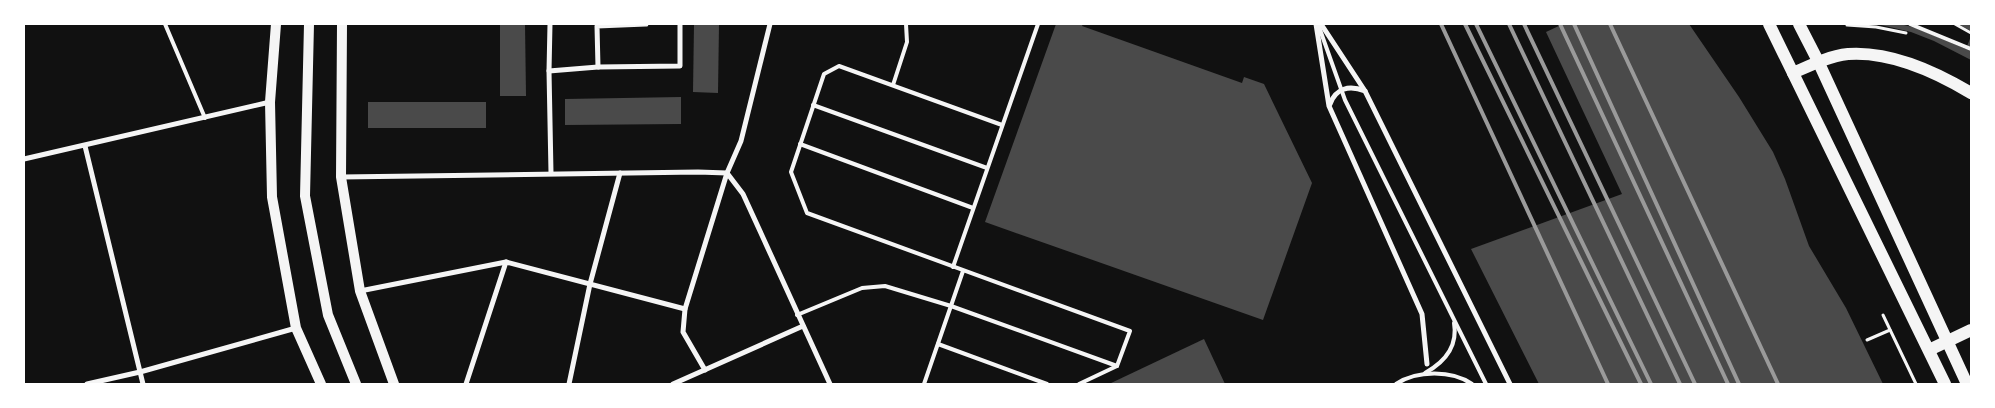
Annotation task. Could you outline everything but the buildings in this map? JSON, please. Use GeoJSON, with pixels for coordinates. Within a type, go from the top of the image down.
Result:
{"type":"FeatureCollection","features":[{"type":"Feature","properties":{"kind":"main road"},"geometry":{"type":"LineString","coordinates":[[276,24],[270,102],[272,197],[296,328],[321,384]]}},
{"type":"Feature","properties":{"kind":"main road"},"geometry":{"type":"LineString","coordinates":[[309,24],[305,196],[328,315],[356,384]]}},
{"type":"Feature","properties":{"kind":"main road"},"geometry":{"type":"LineString","coordinates":[[342,24],[341,177],[360,291],[394,384]]}},
{"type":"Feature","properties":{"kind":"main road"},"geometry":{"type":"LineString","coordinates":[[1769,24],[1945,384]]}},
{"type":"Feature","properties":{"kind":"main road"},"geometry":{"type":"LineString","coordinates":[[1799,24],[1818,61],[1966,384]]}},
{"type":"Feature","properties":{"kind":"main road"},"geometry":{"type":"LineString","coordinates":[[1794,73],[1818,61],[1848,54],[1884,56],[1925,70],[1971,93]]}},
{"type":"Feature","properties":{"kind":"main road"},"geometry":{"type":"LineString","coordinates":[[1929,350],[1971,330]]}},
{"type":"Feature","properties":{"kind":"street"},"geometry":{"type":"LineString","coordinates":[[550,24],[551,173]]}},
{"type":"Feature","properties":{"kind":"street"},"geometry":{"type":"LineString","coordinates":[[598,67],[597,26],[646,24]]}},
{"type":"Feature","properties":{"kind":"street"},"geometry":{"type":"LineString","coordinates":[[549,71],[598,67],[680,66],[680,24]]}},
{"type":"Feature","properties":{"kind":"street"},"geometry":{"type":"LineString","coordinates":[[705,370],[683,332],[685,309],[727,174],[741,142],[770,24]]}},
{"type":"Feature","properties":{"kind":"street"},"geometry":{"type":"LineString","coordinates":[[1318,24],[1365,91],[1510,384]]}},
{"type":"Feature","properties":{"kind":"street"},"geometry":{"type":"LineString","coordinates":[[1318,24],[1329,106],[1422,314],[1426,364]]}},
{"type":"Feature","properties":{"kind":"street"},"geometry":{"type":"LineString","coordinates":[[1329,106],[1333,95],[1338,91],[1356,87],[1365,91]]}},
{"type":"Feature","properties":{"kind":"street"},"geometry":{"type":"LineString","coordinates":[[24,160],[270,102]]}},
{"type":"Feature","properties":{"kind":"street"},"geometry":{"type":"LineString","coordinates":[[84,146],[143,384]]}},
{"type":"Feature","properties":{"kind":"street"},"geometry":{"type":"LineString","coordinates":[[341,177],[551,173],[698,172],[727,174],[743,194],[830,384]]}},
{"type":"Feature","properties":{"kind":"street"},"geometry":{"type":"LineString","coordinates":[[569,384],[590,284],[620,173]]}},
{"type":"Feature","properties":{"kind":"street"},"geometry":{"type":"LineString","coordinates":[[360,291],[506,262],[685,309]]}},
{"type":"Feature","properties":{"kind":"street"},"geometry":{"type":"LineString","coordinates":[[466,384],[506,262]]}},
{"type":"Feature","properties":{"kind":"street"},"geometry":{"type":"LineString","coordinates":[[674,384],[803,326]]}},
{"type":"Feature","properties":{"kind":"street"},"geometry":{"type":"LineString","coordinates":[[87,384],[140,372],[296,328]]}},
{"type":"Feature","properties":{"kind":"lane"},"geometry":{"type":"LineString","coordinates":[[165,24],[205,118]]}},
{"type":"Feature","properties":{"kind":"lane"},"geometry":{"type":"LineString","coordinates":[[892,85],[907,42],[906,24]]}},
{"type":"Feature","properties":{"kind":"lane"},"geometry":{"type":"LineString","coordinates":[[952,267],[1038,24]]}},
{"type":"Feature","properties":{"kind":"lane"},"geometry":{"type":"LineString","coordinates":[[1318,24],[1345,100],[1486,384]]}},
{"type":"Feature","properties":{"kind":"lane"},"geometry":{"type":"LineString","coordinates":[[1910,24],[1971,49]]}},
{"type":"Feature","properties":{"kind":"lane"},"geometry":{"type":"LineString","coordinates":[[1002,125],[839,66],[824,74],[790,172],[807,213],[1130,331],[1118,366],[1079,384]]}},
{"type":"Feature","properties":{"kind":"lane"},"geometry":{"type":"LineString","coordinates":[[813,105],[987,168]]}},
{"type":"Feature","properties":{"kind":"lane"},"geometry":{"type":"LineString","coordinates":[[800,144],[973,208]]}},
{"type":"Feature","properties":{"kind":"lane"},"geometry":{"type":"LineString","coordinates":[[930,384],[924,383],[963,271]]}},
{"type":"Feature","properties":{"kind":"lane"},"geometry":{"type":"LineString","coordinates":[[797,315],[862,288],[885,286],[951,306],[1118,366]]}},
{"type":"Feature","properties":{"kind":"lane"},"geometry":{"type":"LineString","coordinates":[[1396,384],[1423,374],[1437,366],[1447,355],[1454,342],[1453,318]]}},
{"type":"Feature","properties":{"kind":"lane"},"geometry":{"type":"LineString","coordinates":[[938,344],[1047,384]]}},
{"type":"Feature","properties":{"kind":"lane"},"geometry":{"type":"LineString","coordinates":[[1423,374],[1447,374],[1472,384]]}},
{"type":"Feature","properties":{"kind":"path"},"geometry":{"type":"LineString","coordinates":[[1955,24],[1971,33]]}},
{"type":"Feature","properties":{"kind":"path"},"geometry":{"type":"LineString","coordinates":[[1847,25],[1876,27],[1910,34]]}},
{"type":"Feature","properties":{"kind":"path"},"geometry":{"type":"LineString","coordinates":[[1883,315],[1916,384]]}},
{"type":"Feature","properties":{"kind":"path"},"geometry":{"type":"LineString","coordinates":[[1867,340],[1890,330]]}},
{"type":"Feature","properties":{"kind":"railway"},"geometry":{"type":"LineString","coordinates":[[1441,24],[1608,384]]}},
{"type":"Feature","properties":{"kind":"railway"},"geometry":{"type":"LineString","coordinates":[[1465,24],[1641,384]]}},
{"type":"Feature","properties":{"kind":"railway"},"geometry":{"type":"LineString","coordinates":[[1476,24],[1651,384]]}},
{"type":"Feature","properties":{"kind":"railway"},"geometry":{"type":"LineString","coordinates":[[1509,24],[1680,384]]}},
{"type":"Feature","properties":{"kind":"railway"},"geometry":{"type":"LineString","coordinates":[[1524,24],[1695,384]]}},
{"type":"Feature","properties":{"kind":"railway"},"geometry":{"type":"LineString","coordinates":[[1560,24],[1728,384]]}},
{"type":"Feature","properties":{"kind":"railway"},"geometry":{"type":"LineString","coordinates":[[1574,24],[1739,384]]}},
{"type":"Feature","properties":{"kind":"railway"},"geometry":{"type":"LineString","coordinates":[[1610,24],[1778,384]]}}]}
